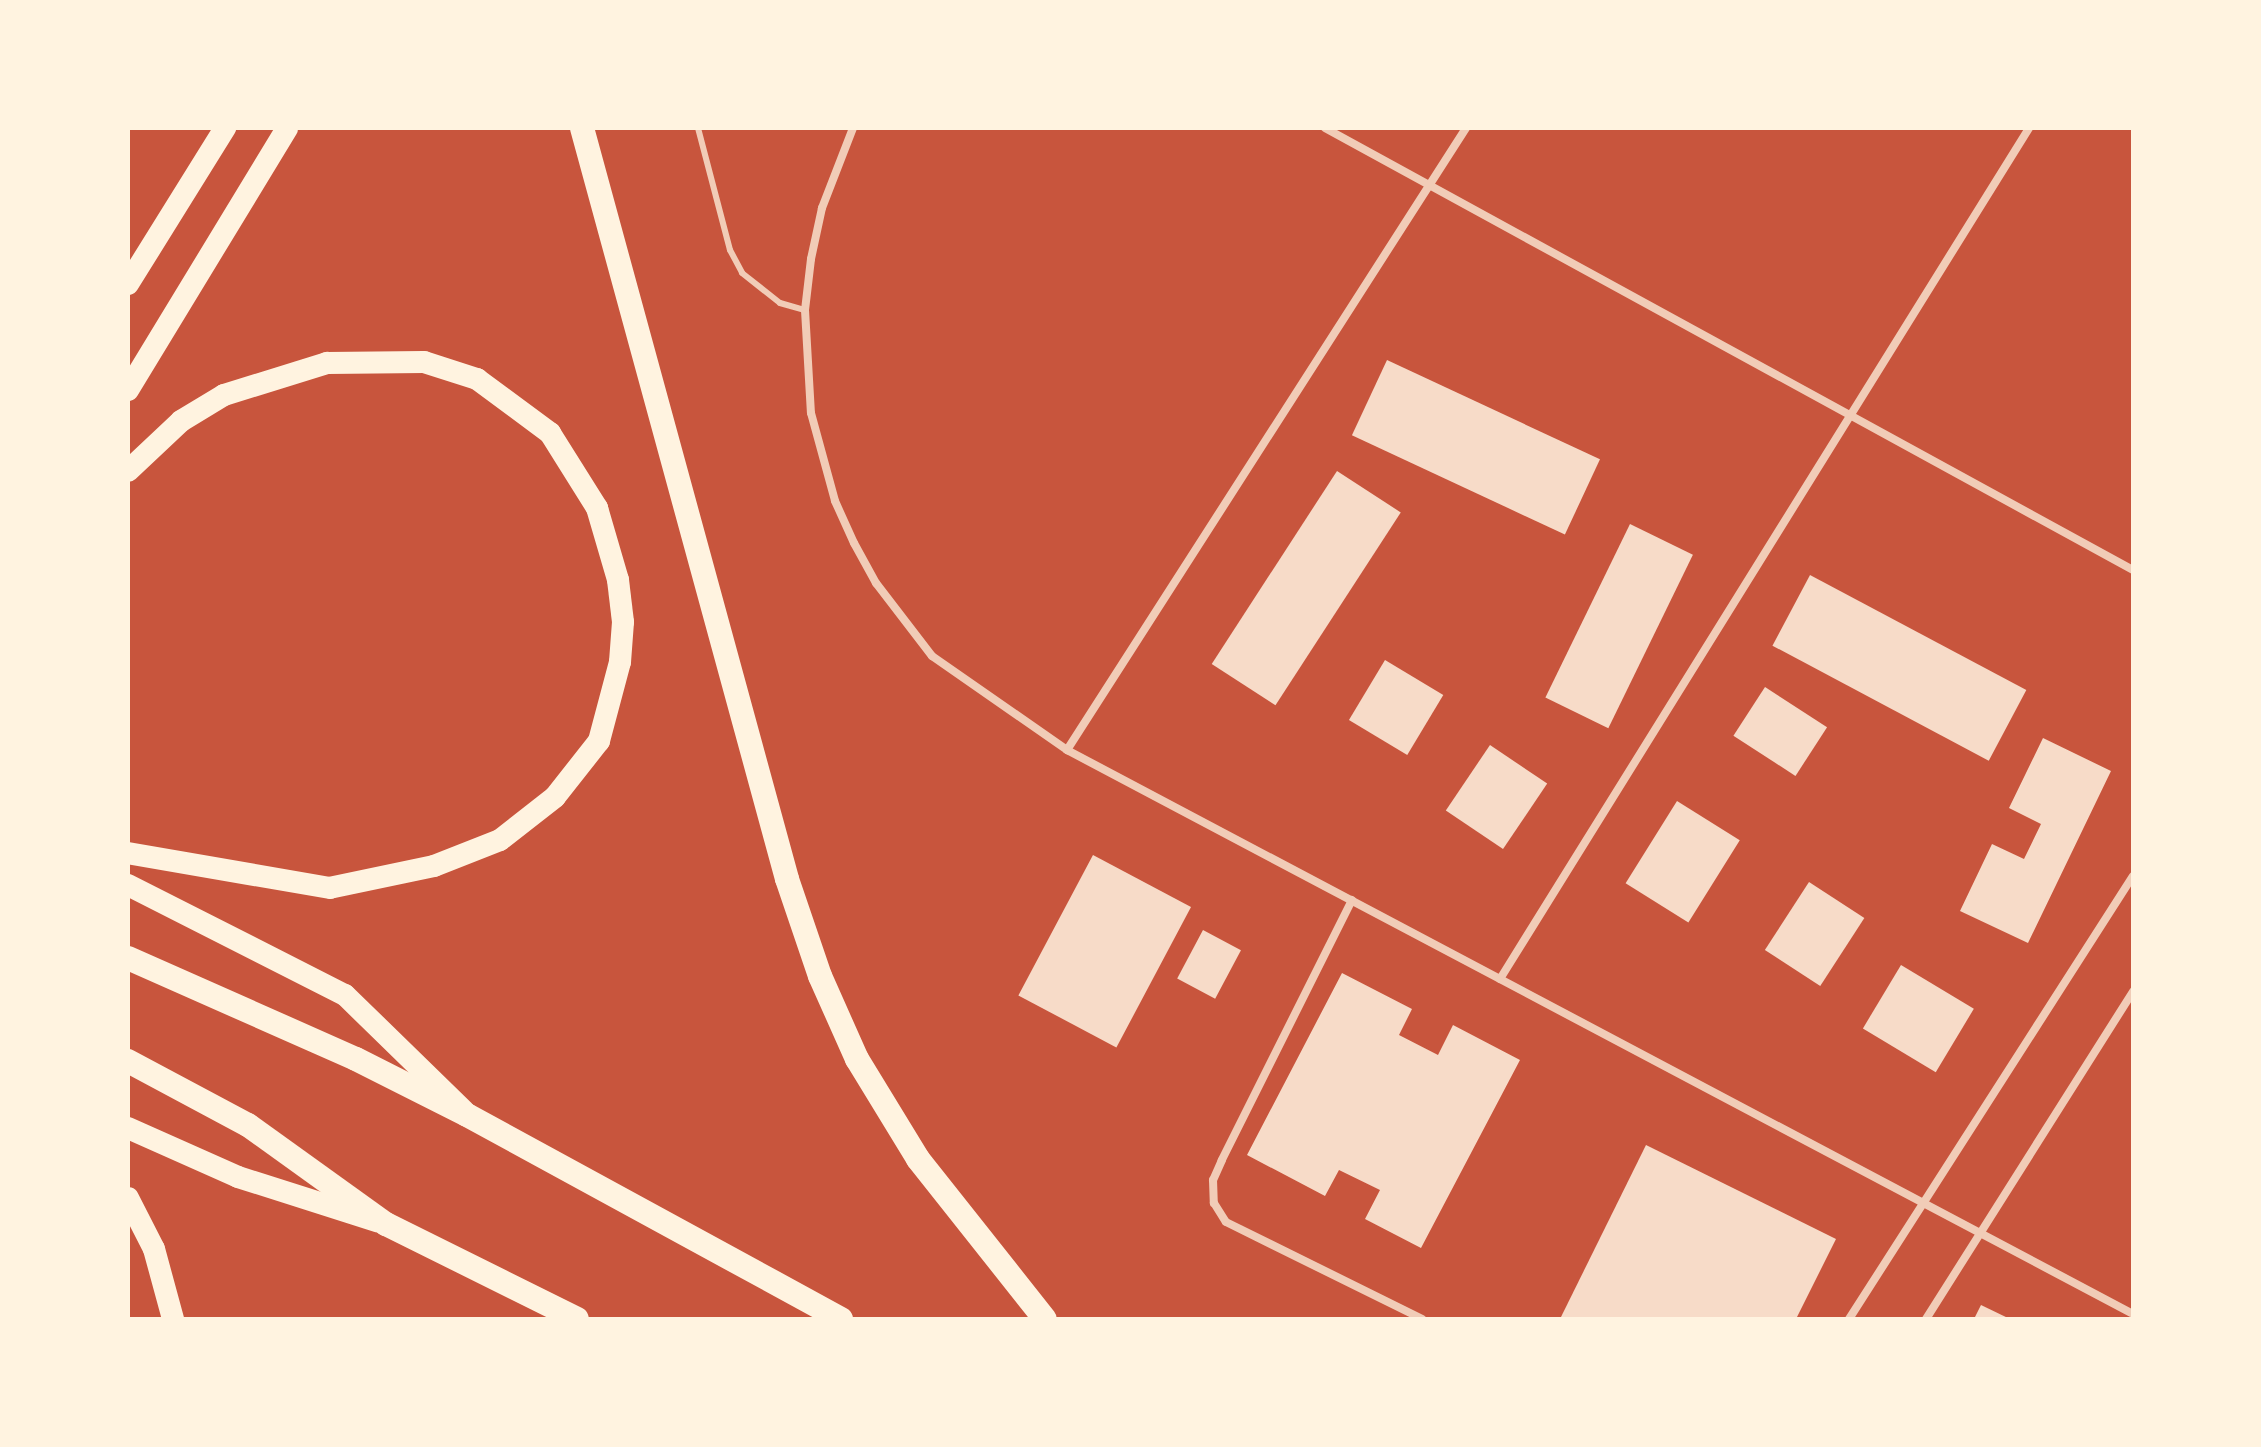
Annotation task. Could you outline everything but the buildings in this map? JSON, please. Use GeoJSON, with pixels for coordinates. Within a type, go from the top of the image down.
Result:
{"type":"FeatureCollection","features":[{"type":"Feature","properties":{"kind":"highway"},"geometry":{"type":"LineString","coordinates":[[128,284],[225,128]]}},
{"type":"Feature","properties":{"kind":"highway"},"geometry":{"type":"LineString","coordinates":[[128,390],[287,128]]}},
{"type":"Feature","properties":{"kind":"highway"},"geometry":{"type":"LineString","coordinates":[[582,128],[787,879],[820,976],[857,1059],[918,1159],[1045,1319]]}},
{"type":"Feature","properties":{"kind":"highway"},"geometry":{"type":"LineString","coordinates":[[128,471],[181,421],[224,395],[327,363],[424,362],[477,379],[550,433],[597,508],[618,580],[623,622],[617,675],[599,741],[555,797],[500,840],[434,866],[330,888],[128,853]]}},
{"type":"Feature","properties":{"kind":"highway"},"geometry":{"type":"LineString","coordinates":[[128,885],[345,995],[467,1115]]}},
{"type":"Feature","properties":{"kind":"highway"},"geometry":{"type":"LineString","coordinates":[[128,958],[356,1059],[467,1115],[841,1319]]}},
{"type":"Feature","properties":{"kind":"highway"},"geometry":{"type":"LineString","coordinates":[[128,1061],[271,1139],[386,1224]]}},
{"type":"Feature","properties":{"kind":"highway"},"geometry":{"type":"LineString","coordinates":[[128,1128],[238,1177],[386,1224],[577,1319]]}},
{"type":"Feature","properties":{"kind":"highway"},"geometry":{"type":"LineString","coordinates":[[128,1198],[154,1249],[173,1319]]}},
{"type":"Feature","properties":{"kind":"street"},"geometry":{"type":"LineString","coordinates":[[853,128],[822,208],[805,310],[805,362],[821,458],[835,501],[876,583],[932,656],[1067,750],[1918,1204],[2133,1314]]}},
{"type":"Feature","properties":{"kind":"street"},"geometry":{"type":"LineString","coordinates":[[1325,128],[2133,570]]}},
{"type":"Feature","properties":{"kind":"street"},"geometry":{"type":"LineString","coordinates":[[1067,750],[1466,128]]}},
{"type":"Feature","properties":{"kind":"street"},"geometry":{"type":"LineString","coordinates":[[1500,979],[2029,128]]}},
{"type":"Feature","properties":{"kind":"street"},"geometry":{"type":"LineString","coordinates":[[1849,1319],[1918,1204],[2133,876]]}},
{"type":"Feature","properties":{"kind":"street"},"geometry":{"type":"LineString","coordinates":[[1352,900],[1222,1160],[1213,1180],[1214,1203],[1236,1227],[1422,1319]]}},
{"type":"Feature","properties":{"kind":"street"},"geometry":{"type":"LineString","coordinates":[[1926,1319],[2133,991]]}},
{"type":"Feature","properties":{"kind":"lane"},"geometry":{"type":"LineString","coordinates":[[698,128],[730,250],[742,273],[780,303],[805,310]]}}]}
